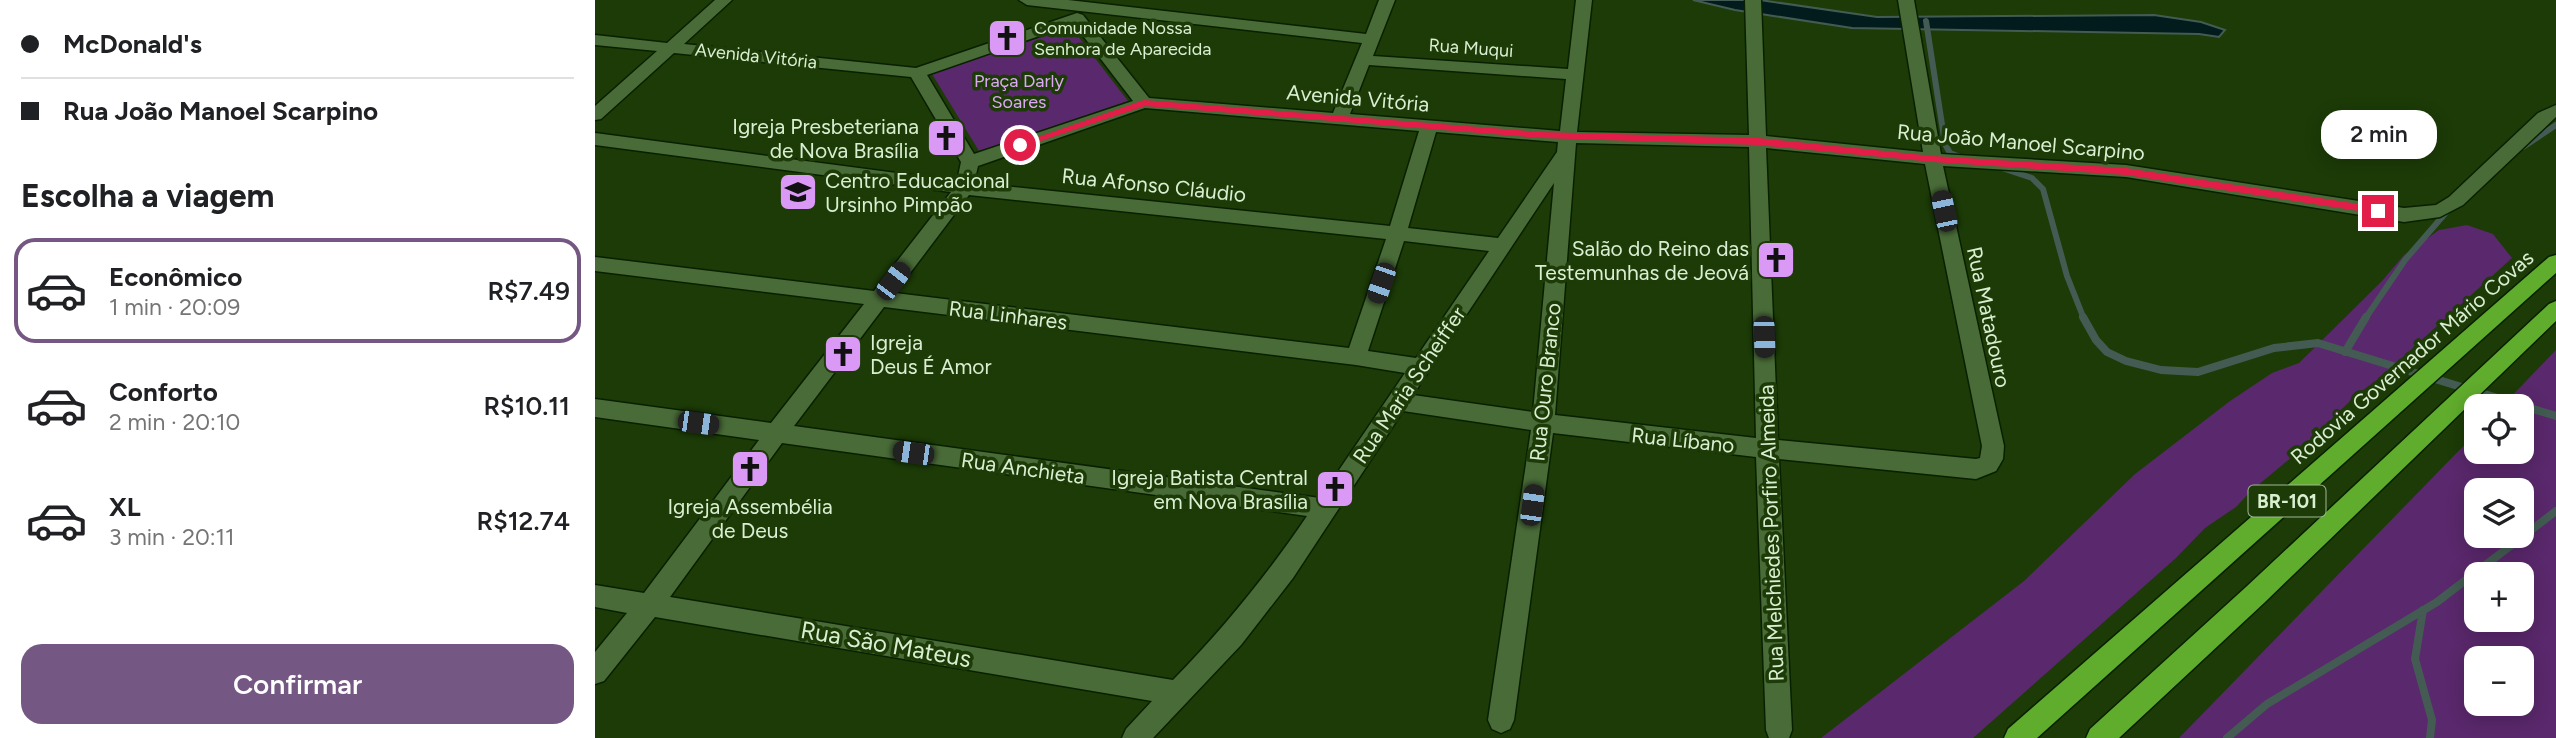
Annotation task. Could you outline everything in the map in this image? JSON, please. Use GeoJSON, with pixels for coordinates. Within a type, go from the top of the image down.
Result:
{"type":"FeatureCollection","features":[{"type":"Feature","properties":{"kind":"highway","name":"Rodovia Governador Mário Covas"},"geometry":{"type":"LineString","coordinates":[[2017,738],[2556,262]]}},
{"type":"Feature","properties":{"kind":"highway","name":"BR-101"},"geometry":{"type":"LineString","coordinates":[[2099,738],[2255,595],[2556,309]]}},
{"type":"Feature","properties":{"kind":"street"},"geometry":{"type":"LineString","coordinates":[[595,115],[724,0]]}},
{"type":"Feature","properties":{"kind":"street"},"geometry":{"type":"LineString","coordinates":[[1027,0],[1371,39]]}},
{"type":"Feature","properties":{"kind":"street"},"geometry":{"type":"LineString","coordinates":[[1339,119],[1387,0]]}},
{"type":"Feature","properties":{"kind":"street","name":"Rua Ouro Branco"},"geometry":{"type":"LineString","coordinates":[[1501,720],[1543,425],[1567,144],[1584,0]]}},
{"type":"Feature","properties":{"kind":"street","name":"Rua Melchiedes Porfiro Almeida"},"geometry":{"type":"LineString","coordinates":[[1753,0],[1779,730]]}},
{"type":"Feature","properties":{"kind":"street","name":"Rua Matadouro"},"geometry":{"type":"LineString","coordinates":[[1906,0],[1933,159],[1993,446]]}},
{"type":"Feature","properties":{"kind":"street"},"geometry":{"type":"LineString","coordinates":[[595,672],[650,604],[964,188],[970,162],[917,73],[1086,8]]}},
{"type":"Feature","properties":{"kind":"street"},"geometry":{"type":"LineString","coordinates":[[970,162],[1144,103],[1086,8]]}},
{"type":"Feature","properties":{"kind":"street","name":"Avenida Vitória"},"geometry":{"type":"LineString","coordinates":[[595,40],[917,73]]}},
{"type":"Feature","properties":{"kind":"street","name":"Rua Muqui"},"geometry":{"type":"LineString","coordinates":[[1363,60],[1577,75]]}},
{"type":"Feature","properties":{"kind":"street","name":"Avenida Vitória"},"geometry":{"type":"LineString","coordinates":[[1144,103],[1429,127],[1567,144]]}},
{"type":"Feature","properties":{"kind":"street","name":"Rua João Manoel Scarpino"},"geometry":{"type":"LineString","coordinates":[[1567,144],[1758,141],[1933,159],[2126,172],[2403,215],[2440,211],[2456,201],[2545,117],[2556,110]]}},
{"type":"Feature","properties":{"kind":"street"},"geometry":{"type":"LineString","coordinates":[[1356,357],[1429,127]]}},
{"type":"Feature","properties":{"kind":"street","name":"Rua Afonso Cláudio"},"geometry":{"type":"LineString","coordinates":[[595,139],[964,188],[1501,245]]}},
{"type":"Feature","properties":{"kind":"street","name":"Rua Maria Scheiffer"},"geometry":{"type":"LineString","coordinates":[[1135,738],[1233,637],[1284,570],[1399,402],[1567,144]]}},
{"type":"Feature","properties":{"kind":"street","name":"Rua Linhares"},"geometry":{"type":"LineString","coordinates":[[595,264],[1356,357],[1421,368]]}},
{"type":"Feature","properties":{"kind":"street","name":"Rua Líbano"},"geometry":{"type":"LineString","coordinates":[[1399,402],[1543,425],[1976,469],[1988,467],[1993,460],[1993,446]]}},
{"type":"Feature","properties":{"kind":"street","name":"Rua Anchieta"},"geometry":{"type":"LineString","coordinates":[[595,408],[775,435],[1327,509]]}},
{"type":"Feature","properties":{"kind":"street","name":"Rua São Mateus"},"geometry":{"type":"LineString","coordinates":[[595,596],[1178,693]]}},
{"type":"Feature","properties":{"kind":"green space","name":"Praça Darly Soares"},"geometry":{"type":"Polygon","coordinates":[[[1071,27],[1128,101],[979,151],[932,74],[1071,27]]]}},
{"type":"Feature","properties":{"kind":"green space"},"geometry":{"type":"Polygon","coordinates":[[[2467,225],[2493,234],[2512,258],[2381,377],[2354,397],[2304,447],[2236,507],[2205,528],[2176,558],[1973,738],[1821,738],[2024,581],[2135,474],[2230,401],[2272,373],[2299,363],[2382,281],[2404,255],[2439,230],[2467,225]]]}},
{"type":"Feature","properties":{"kind":"green space"},"geometry":{"type":"Polygon","coordinates":[[[2556,350],[2556,738],[2179,738],[2464,445],[2464,464],[2534,464],[2534,394],[2514,394],[2556,350]]]}},
{"type":"Feature","properties":{"kind":"water"},"geometry":{"type":"Polygon","coordinates":[[[1693,0],[1760,0],[1877,17],[2154,15],[2201,22],[2225,30],[2219,37],[2199,34],[1852,28],[1735,10],[1693,0]]]}},
{"type":"Feature","properties":{"kind":"waterway"},"geometry":{"type":"LineString","coordinates":[[1926,21],[1945,144],[1950,153],[1960,157]]}},
{"type":"Feature","properties":{"kind":"waterway"},"geometry":{"type":"LineString","coordinates":[[2523,147],[2556,125]]}},
{"type":"Feature","properties":{"kind":"waterway"},"geometry":{"type":"LineString","coordinates":[[2002,168],[2032,178],[2043,189],[2067,276],[2084,318]]}},
{"type":"Feature","properties":{"kind":"waterway"},"geometry":{"type":"LineString","coordinates":[[2365,319],[2405,260],[2449,209]]}},
{"type":"Feature","properties":{"kind":"waterway"},"geometry":{"type":"LineString","coordinates":[[2345,351],[2366,317]]}},
{"type":"Feature","properties":{"kind":"waterway"},"geometry":{"type":"LineString","coordinates":[[2084,318],[2096,340],[2107,352],[2126,361],[2161,370],[2198,372],[2274,348],[2318,343],[2345,351]]}},
{"type":"Feature","properties":{"kind":"waterway"},"geometry":{"type":"LineString","coordinates":[[2345,351],[2556,416]]}},
{"type":"Feature","properties":{"kind":"waterway"},"geometry":{"type":"LineString","coordinates":[[2423,610],[2556,511]]}},
{"type":"Feature","properties":{"kind":"waterway"},"geometry":{"type":"LineString","coordinates":[[2227,738],[2267,704],[2423,610]]}},
{"type":"Feature","properties":{"kind":"waterway"},"geometry":{"type":"LineString","coordinates":[[2423,610],[2415,659],[2432,720],[2430,738]]}},
{"type":"Feature","properties":{"kind":"place","name":"Comunidade Nossa Senhora de Aparecida"},"geometry":{"type":"Point","coordinates":[1007,38]}},
{"type":"Feature","properties":{"kind":"place","name":"Igreja Presbeteriana de Nova Brasília"},"geometry":{"type":"Point","coordinates":[946,138]}},
{"type":"Feature","properties":{"kind":"place","name":"Centro Educacional Ursinho Pimpão"},"geometry":{"type":"Point","coordinates":[798,192]}},
{"type":"Feature","properties":{"kind":"place","name":"Salão do Reino das Testemunhas de Jeová"},"geometry":{"type":"Point","coordinates":[1776,260]}},
{"type":"Feature","properties":{"kind":"place","name":"Igreja Deus É Amor"},"geometry":{"type":"Point","coordinates":[843,354]}},
{"type":"Feature","properties":{"kind":"place","name":"Igreja Assembélia de Deus"},"geometry":{"type":"Point","coordinates":[750,469]}},
{"type":"Feature","properties":{"kind":"place","name":"Igreja Batista Central em Nova Brasília"},"geometry":{"type":"Point","coordinates":[1335,489]}},
{"type":"Feature","properties":{"kind":"route"},"geometry":{"type":"LineString","coordinates":[[1020,145],[1144,103],[1568,137],[1758,141],[1933,159],[2126,172],[2378,211]]}}]}
